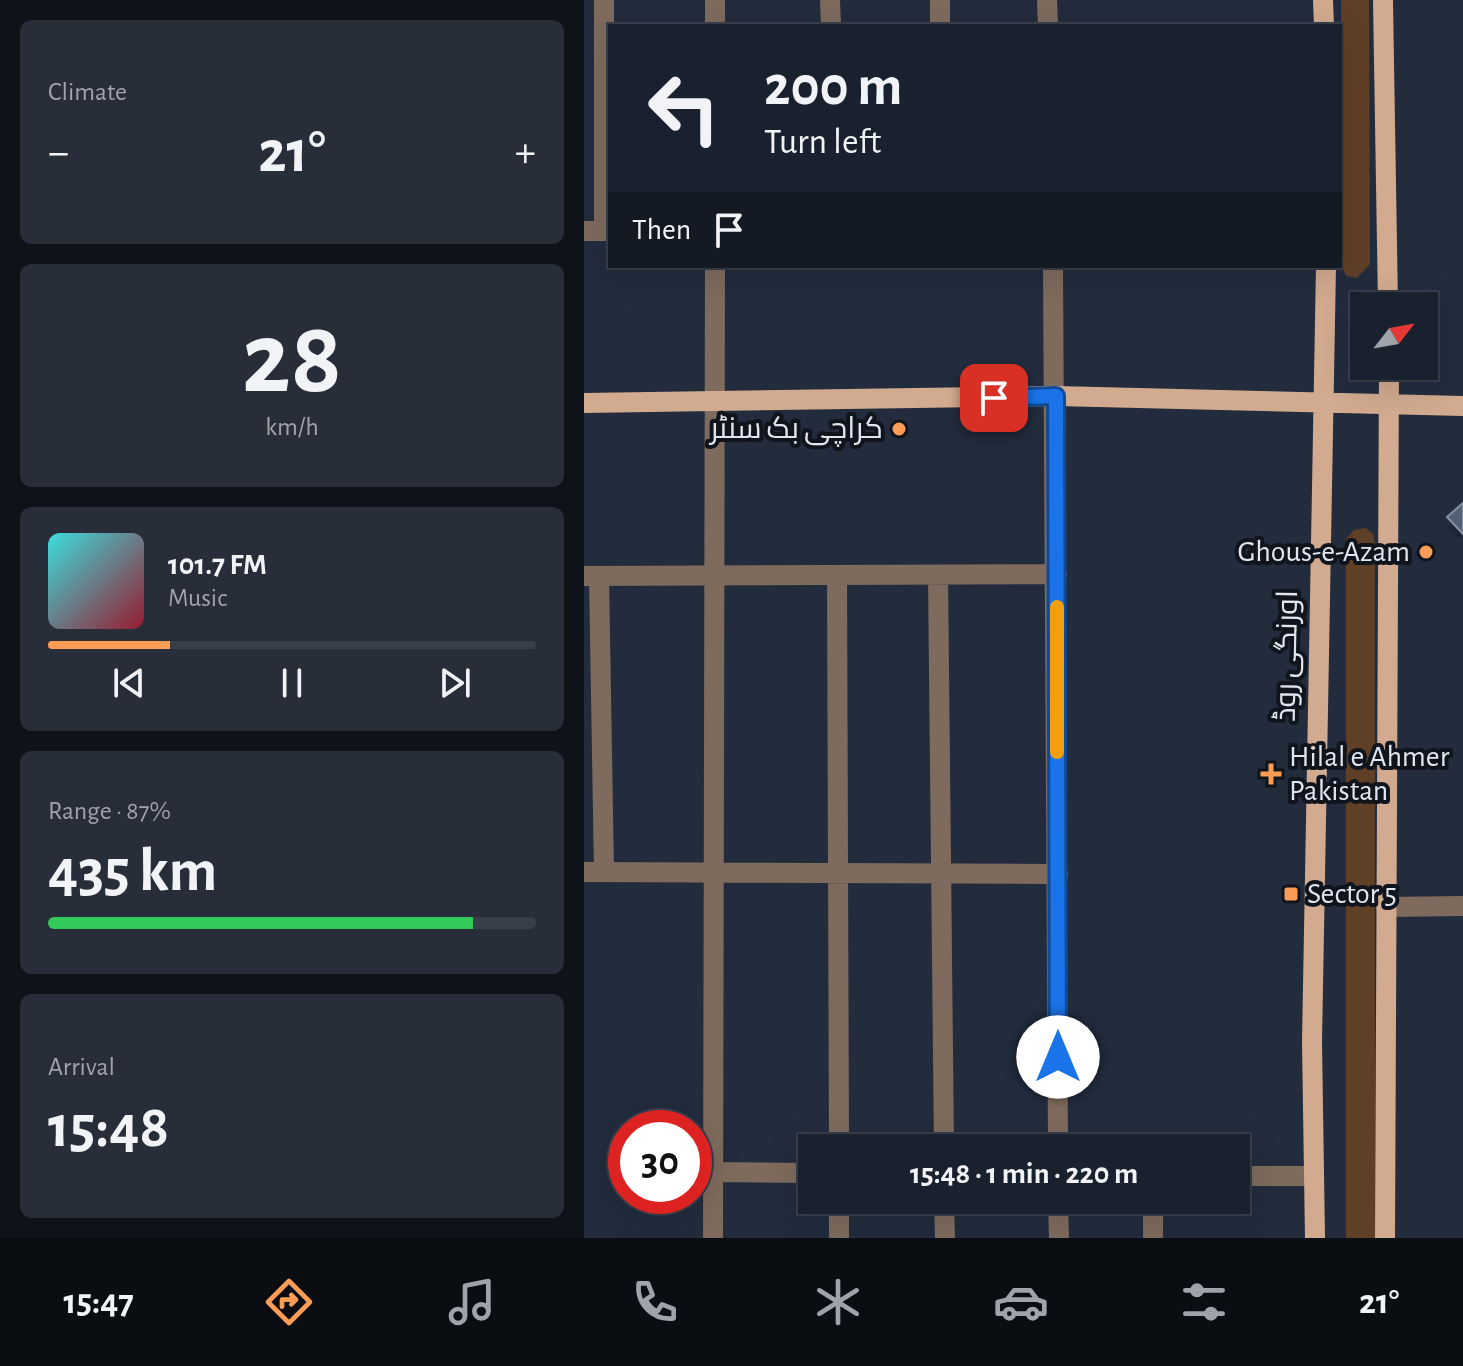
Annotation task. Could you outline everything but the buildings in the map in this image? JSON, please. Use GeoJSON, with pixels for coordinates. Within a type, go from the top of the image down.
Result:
{"type":"FeatureCollection","features":[{"type":"Feature","properties":{"kind":"main road"},"geometry":{"type":"LineString","coordinates":[[1323,0],[1324,24]]}},
{"type":"Feature","properties":{"kind":"main road"},"geometry":{"type":"LineString","coordinates":[[1383,0],[1388,292]]}},
{"type":"Feature","properties":{"kind":"main road","name":"اورنگی روڈ"},"geometry":{"type":"LineString","coordinates":[[1315,1238],[1313,1176],[1321,403],[1326,268]]}},
{"type":"Feature","properties":{"kind":"main road"},"geometry":{"type":"LineString","coordinates":[[1385,1238],[1389,380]]}},
{"type":"Feature","properties":{"kind":"main road"},"geometry":{"type":"LineString","coordinates":[[584,403],[1056,396],[1463,406]]}},
{"type":"Feature","properties":{"kind":"street"},"geometry":{"type":"LineString","coordinates":[[599,231],[604,0]]}},
{"type":"Feature","properties":{"kind":"street"},"geometry":{"type":"LineString","coordinates":[[715,0],[715,24]]}},
{"type":"Feature","properties":{"kind":"street"},"geometry":{"type":"LineString","coordinates":[[830,0],[831,24]]}},
{"type":"Feature","properties":{"kind":"street"},"geometry":{"type":"LineString","coordinates":[[940,0],[940,24]]}},
{"type":"Feature","properties":{"kind":"street"},"geometry":{"type":"LineString","coordinates":[[1047,0],[1048,24]]}},
{"type":"Feature","properties":{"kind":"street"},"geometry":{"type":"LineString","coordinates":[[713,1238],[715,268]]}},
{"type":"Feature","properties":{"kind":"street"},"geometry":{"type":"LineString","coordinates":[[1053,268],[1058,1134]]}},
{"type":"Feature","properties":{"kind":"street"},"geometry":{"type":"LineString","coordinates":[[1057,574],[592,576],[594,872],[1058,874]]}},
{"type":"Feature","properties":{"kind":"street"},"geometry":{"type":"LineString","coordinates":[[837,575],[839,1134]]}},
{"type":"Feature","properties":{"kind":"street"},"geometry":{"type":"LineString","coordinates":[[938,575],[944,1134]]}},
{"type":"Feature","properties":{"kind":"street"},"geometry":{"type":"LineString","coordinates":[[1386,907],[1463,906]]}},
{"type":"Feature","properties":{"kind":"street"},"geometry":{"type":"LineString","coordinates":[[713,1172],[798,1173]]}},
{"type":"Feature","properties":{"kind":"street"},"geometry":{"type":"LineString","coordinates":[[1250,1176],[1313,1176]]}},
{"type":"Feature","properties":{"kind":"street"},"geometry":{"type":"LineString","coordinates":[[839,1214],[839,1238]]}},
{"type":"Feature","properties":{"kind":"street"},"geometry":{"type":"LineString","coordinates":[[944,1214],[945,1238]]}},
{"type":"Feature","properties":{"kind":"street"},"geometry":{"type":"LineString","coordinates":[[1058,1214],[1059,1238]]}},
{"type":"Feature","properties":{"kind":"street"},"geometry":{"type":"LineString","coordinates":[[1153,1214],[1153,1238]]}},
{"type":"Feature","properties":{"kind":"shaded area"},"geometry":{"type":"Polygon","coordinates":[[[1341,0],[1369,0],[1370,264],[1357,278],[1346,276],[1342,266],[1341,0]]]}},
{"type":"Feature","properties":{"kind":"shaded area"},"geometry":{"type":"Polygon","coordinates":[[[1366,528],[1373,534],[1375,545],[1375,1238],[1346,1238],[1346,539],[1354,530],[1366,528]]]}},
{"type":"Feature","properties":{"kind":"slow traffic"},"geometry":{"type":"LineString","coordinates":[[1057,607],[1057,752]]}},
{"type":"Feature","properties":{"kind":"place","name":"کراچی بک سنٹر"},"geometry":{"type":"Point","coordinates":[899,429]}},
{"type":"Feature","properties":{"kind":"place","name":"Ghous-e-Azam"},"geometry":{"type":"Point","coordinates":[1426,552]}},
{"type":"Feature","properties":{"kind":"place","name":"Hilal e Ahmer Pakistan"},"geometry":{"type":"Point","coordinates":[1271,774]}},
{"type":"Feature","properties":{"kind":"place","name":"Sector 5"},"geometry":{"type":"Point","coordinates":[1291,894]}},
{"type":"Feature","properties":{"kind":"route"},"geometry":{"type":"LineString","coordinates":[[994,398],[1056,396],[1058,1057]]}}]}
